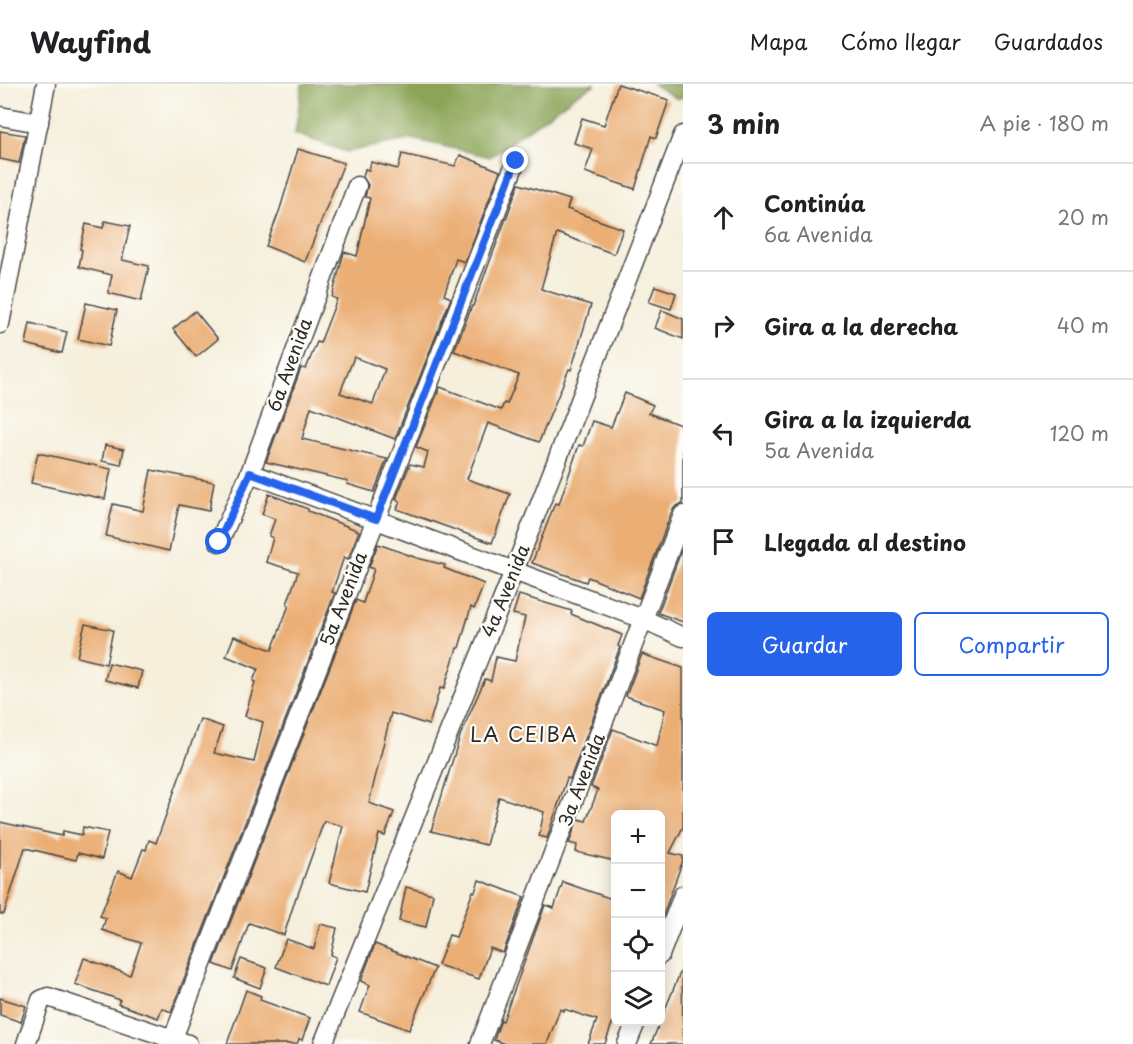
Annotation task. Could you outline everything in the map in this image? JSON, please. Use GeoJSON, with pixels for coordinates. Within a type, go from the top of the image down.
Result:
{"type":"FeatureCollection","features":[{"type":"Feature","properties":{"kind":"street"},"geometry":{"type":"LineString","coordinates":[[0,324],[46,84]]}},
{"type":"Feature","properties":{"kind":"street"},"geometry":{"type":"LineString","coordinates":[[0,116],[39,123]]}},
{"type":"Feature","properties":{"kind":"street","name":"4a Avenida"},"geometry":{"type":"LineString","coordinates":[[323,1044],[514,571],[683,135]]}},
{"type":"Feature","properties":{"kind":"street","name":"5a Avenida"},"geometry":{"type":"LineString","coordinates":[[180,1041],[376,519],[516,161]]}},
{"type":"Feature","properties":{"kind":"street","name":"6a Avenida"},"geometry":{"type":"LineString","coordinates":[[219,542],[250,473],[357,186]]}},
{"type":"Feature","properties":{"kind":"street"},"geometry":{"type":"LineString","coordinates":[[250,473],[643,619],[683,638]]}},
{"type":"Feature","properties":{"kind":"street","name":"3a Avenida"},"geometry":{"type":"LineString","coordinates":[[480,1044],[683,515]]}},
{"type":"Feature","properties":{"kind":"street"},"geometry":{"type":"LineString","coordinates":[[665,942],[683,895]]}},
{"type":"Feature","properties":{"kind":"street"},"geometry":{"type":"LineString","coordinates":[[26,1044],[41,1000],[48,997],[180,1041]]}},
{"type":"Feature","properties":{"kind":"street"},"geometry":{"type":"LineString","coordinates":[[627,1044],[634,1026]]}},
{"type":"Feature","properties":{"kind":"green space"},"geometry":{"type":"Polygon","coordinates":[[[302,84],[596,84],[579,93],[490,157],[412,139],[347,152],[295,134],[302,84]]]}},
{"type":"Feature","properties":{"kind":"green space"},"geometry":{"type":"Polygon","coordinates":[[[653,84],[683,84],[683,97],[677,99],[653,84]]]}},
{"type":"Feature","properties":{"kind":"building"},"geometry":{"type":"Polygon","coordinates":[[[618,84],[669,100],[656,138],[651,136],[635,189],[585,172],[593,149],[574,143],[582,118],[604,125],[618,84]]]}},
{"type":"Feature","properties":{"kind":"building"},"geometry":{"type":"Polygon","coordinates":[[[0,131],[25,135],[19,163],[0,159],[0,131]]]}},
{"type":"Feature","properties":{"kind":"building"},"geometry":{"type":"Polygon","coordinates":[[[298,149],[344,163],[305,262],[266,246],[298,149]]]}},
{"type":"Feature","properties":{"kind":"building"},"geometry":{"type":"Polygon","coordinates":[[[402,154],[455,166],[460,155],[500,171],[465,262],[456,259],[444,295],[451,298],[395,439],[311,407],[302,439],[387,459],[374,492],[347,484],[348,481],[266,462],[301,368],[306,369],[317,342],[320,343],[337,299],[332,297],[344,252],[357,256],[370,198],[365,197],[368,185],[363,177],[365,169],[369,170],[371,162],[398,169],[402,154]],[[354,357],[340,393],[373,404],[385,369],[354,357]]]}},
{"type":"Feature","properties":{"kind":"building"},"geometry":{"type":"Polygon","coordinates":[[[519,184],[570,200],[567,209],[623,229],[614,254],[557,233],[541,289],[591,305],[571,370],[569,369],[539,442],[488,423],[467,479],[510,494],[492,543],[397,509],[400,501],[396,499],[410,464],[424,467],[428,452],[416,447],[440,387],[501,410],[504,403],[507,404],[519,375],[454,351],[519,184]]]}},
{"type":"Feature","properties":{"kind":"building"},"geometry":{"type":"Polygon","coordinates":[[[105,221],[130,226],[122,260],[149,266],[141,301],[108,293],[112,275],[79,267],[82,250],[80,249],[86,224],[103,228],[105,221]]]}},
{"type":"Feature","properties":{"kind":"building"},"geometry":{"type":"Polygon","coordinates":[[[655,286],[676,293],[671,309],[649,302],[655,286]]]}},
{"type":"Feature","properties":{"kind":"building"},"geometry":{"type":"Polygon","coordinates":[[[86,303],[117,310],[109,346],[78,339],[86,303]]]}},
{"type":"Feature","properties":{"kind":"building"},"geometry":{"type":"Polygon","coordinates":[[[662,310],[683,319],[683,339],[655,328],[662,310]]]}},
{"type":"Feature","properties":{"kind":"building"},"geometry":{"type":"Polygon","coordinates":[[[195,311],[218,339],[196,357],[173,329],[195,311]]]}},
{"type":"Feature","properties":{"kind":"building"},"geometry":{"type":"Polygon","coordinates":[[[30,323],[67,332],[62,353],[26,344],[30,323]]]}},
{"type":"Feature","properties":{"kind":"building"},"geometry":{"type":"Polygon","coordinates":[[[625,393],[653,405],[649,413],[683,426],[683,504],[676,506],[672,511],[639,598],[588,577],[586,582],[532,563],[555,503],[559,504],[579,445],[583,446],[592,421],[611,427],[625,393]]]}},
{"type":"Feature","properties":{"kind":"building"},"geometry":{"type":"Polygon","coordinates":[[[105,445],[124,449],[121,465],[102,461],[105,445]]]}},
{"type":"Feature","properties":{"kind":"building"},"geometry":{"type":"Polygon","coordinates":[[[38,453],[111,469],[105,499],[31,483],[38,453]]]}},
{"type":"Feature","properties":{"kind":"building"},"geometry":{"type":"Polygon","coordinates":[[[151,470],[214,482],[209,511],[179,505],[169,551],[106,536],[113,504],[143,511],[151,470]]]}},
{"type":"Feature","properties":{"kind":"building"},"geometry":{"type":"Polygon","coordinates":[[[269,494],[359,531],[348,559],[344,557],[332,592],[335,593],[171,1012],[162,1008],[158,1018],[118,1004],[120,1000],[75,984],[84,958],[130,975],[141,943],[102,930],[106,918],[100,916],[118,871],[132,877],[149,840],[156,843],[200,719],[223,727],[214,753],[254,762],[263,722],[245,716],[258,669],[226,656],[234,636],[272,650],[289,605],[287,604],[298,572],[266,562],[273,538],[269,536],[275,519],[262,514],[269,494]]]}},
{"type":"Feature","properties":{"kind":"building"},"geometry":{"type":"Polygon","coordinates":[[[378,544],[445,565],[444,568],[484,584],[474,609],[471,607],[459,648],[457,648],[444,689],[440,688],[429,725],[391,713],[369,803],[394,812],[385,836],[379,834],[365,892],[329,883],[343,826],[324,821],[284,935],[249,923],[232,971],[214,964],[356,600],[363,603],[374,569],[369,567],[378,544]]]}},
{"type":"Feature","properties":{"kind":"building"},"geometry":{"type":"Polygon","coordinates":[[[683,546],[683,622],[658,613],[683,546]]]}},
{"type":"Feature","properties":{"kind":"building"},"geometry":{"type":"Polygon","coordinates":[[[519,595],[572,611],[571,614],[622,635],[618,646],[620,647],[570,779],[567,778],[547,838],[539,836],[544,812],[499,797],[486,845],[431,831],[460,736],[485,679],[491,681],[496,657],[515,661],[525,617],[513,614],[519,595]]]}},
{"type":"Feature","properties":{"kind":"building"},"geometry":{"type":"Polygon","coordinates":[[[85,624],[113,630],[106,664],[77,657],[85,624]]]}},
{"type":"Feature","properties":{"kind":"building"},"geometry":{"type":"Polygon","coordinates":[[[642,654],[683,668],[683,827],[670,853],[683,856],[683,860],[665,910],[665,810],[611,810],[611,860],[576,852],[577,845],[569,843],[578,819],[586,821],[598,790],[591,787],[613,729],[657,746],[665,710],[626,696],[642,654]]]}},
{"type":"Feature","properties":{"kind":"building"},"geometry":{"type":"Polygon","coordinates":[[[109,663],[142,671],[138,688],[105,680],[109,663]]]}},
{"type":"Feature","properties":{"kind":"building"},"geometry":{"type":"Polygon","coordinates":[[[0,822],[62,836],[63,831],[82,835],[83,827],[108,832],[102,859],[78,853],[76,860],[25,848],[4,914],[0,914],[0,822]]]}},
{"type":"Feature","properties":{"kind":"building"},"geometry":{"type":"Polygon","coordinates":[[[479,880],[524,897],[503,953],[490,948],[479,979],[438,965],[449,935],[456,937],[479,880]]]}},
{"type":"Feature","properties":{"kind":"building"},"geometry":{"type":"Polygon","coordinates":[[[563,882],[611,899],[611,1026],[605,1044],[588,1044],[597,1020],[564,1009],[564,1011],[560,1009],[547,1044],[505,1044],[494,1040],[545,905],[554,908],[563,882]]]}},
{"type":"Feature","properties":{"kind":"building"},"geometry":{"type":"Polygon","coordinates":[[[406,887],[433,894],[426,927],[399,921],[406,887]]]}},
{"type":"Feature","properties":{"kind":"building"},"geometry":{"type":"Polygon","coordinates":[[[320,924],[337,928],[331,955],[336,957],[326,986],[276,967],[286,939],[314,949],[320,924]]]}},
{"type":"Feature","properties":{"kind":"building"},"geometry":{"type":"Polygon","coordinates":[[[375,944],[435,968],[409,1030],[360,1012],[370,985],[361,981],[375,944]]]}},
{"type":"Feature","properties":{"kind":"building"},"geometry":{"type":"Polygon","coordinates":[[[241,959],[267,968],[260,988],[234,978],[241,959]]]}},
{"type":"Feature","properties":{"kind":"building"},"geometry":{"type":"Polygon","coordinates":[[[682,968],[683,1044],[651,1044],[658,1026],[665,1026],[665,1010],[682,968]]]}},
{"type":"Feature","properties":{"kind":"building"},"geometry":{"type":"Polygon","coordinates":[[[246,990],[261,996],[260,1000],[310,1018],[302,1040],[299,1039],[297,1044],[227,1044],[246,990]]]}},
{"type":"Feature","properties":{"kind":"building"},"geometry":{"type":"Polygon","coordinates":[[[0,998],[26,1006],[21,1022],[0,1015],[0,998]]]}},
{"type":"Feature","properties":{"kind":"district","name":"LA CEIBA"},"geometry":{"type":"Point","coordinates":[524,735]}},
{"type":"Feature","properties":{"kind":"route"},"geometry":{"type":"LineString","coordinates":[[219,542],[250,473],[376,519],[516,161]]}}]}
